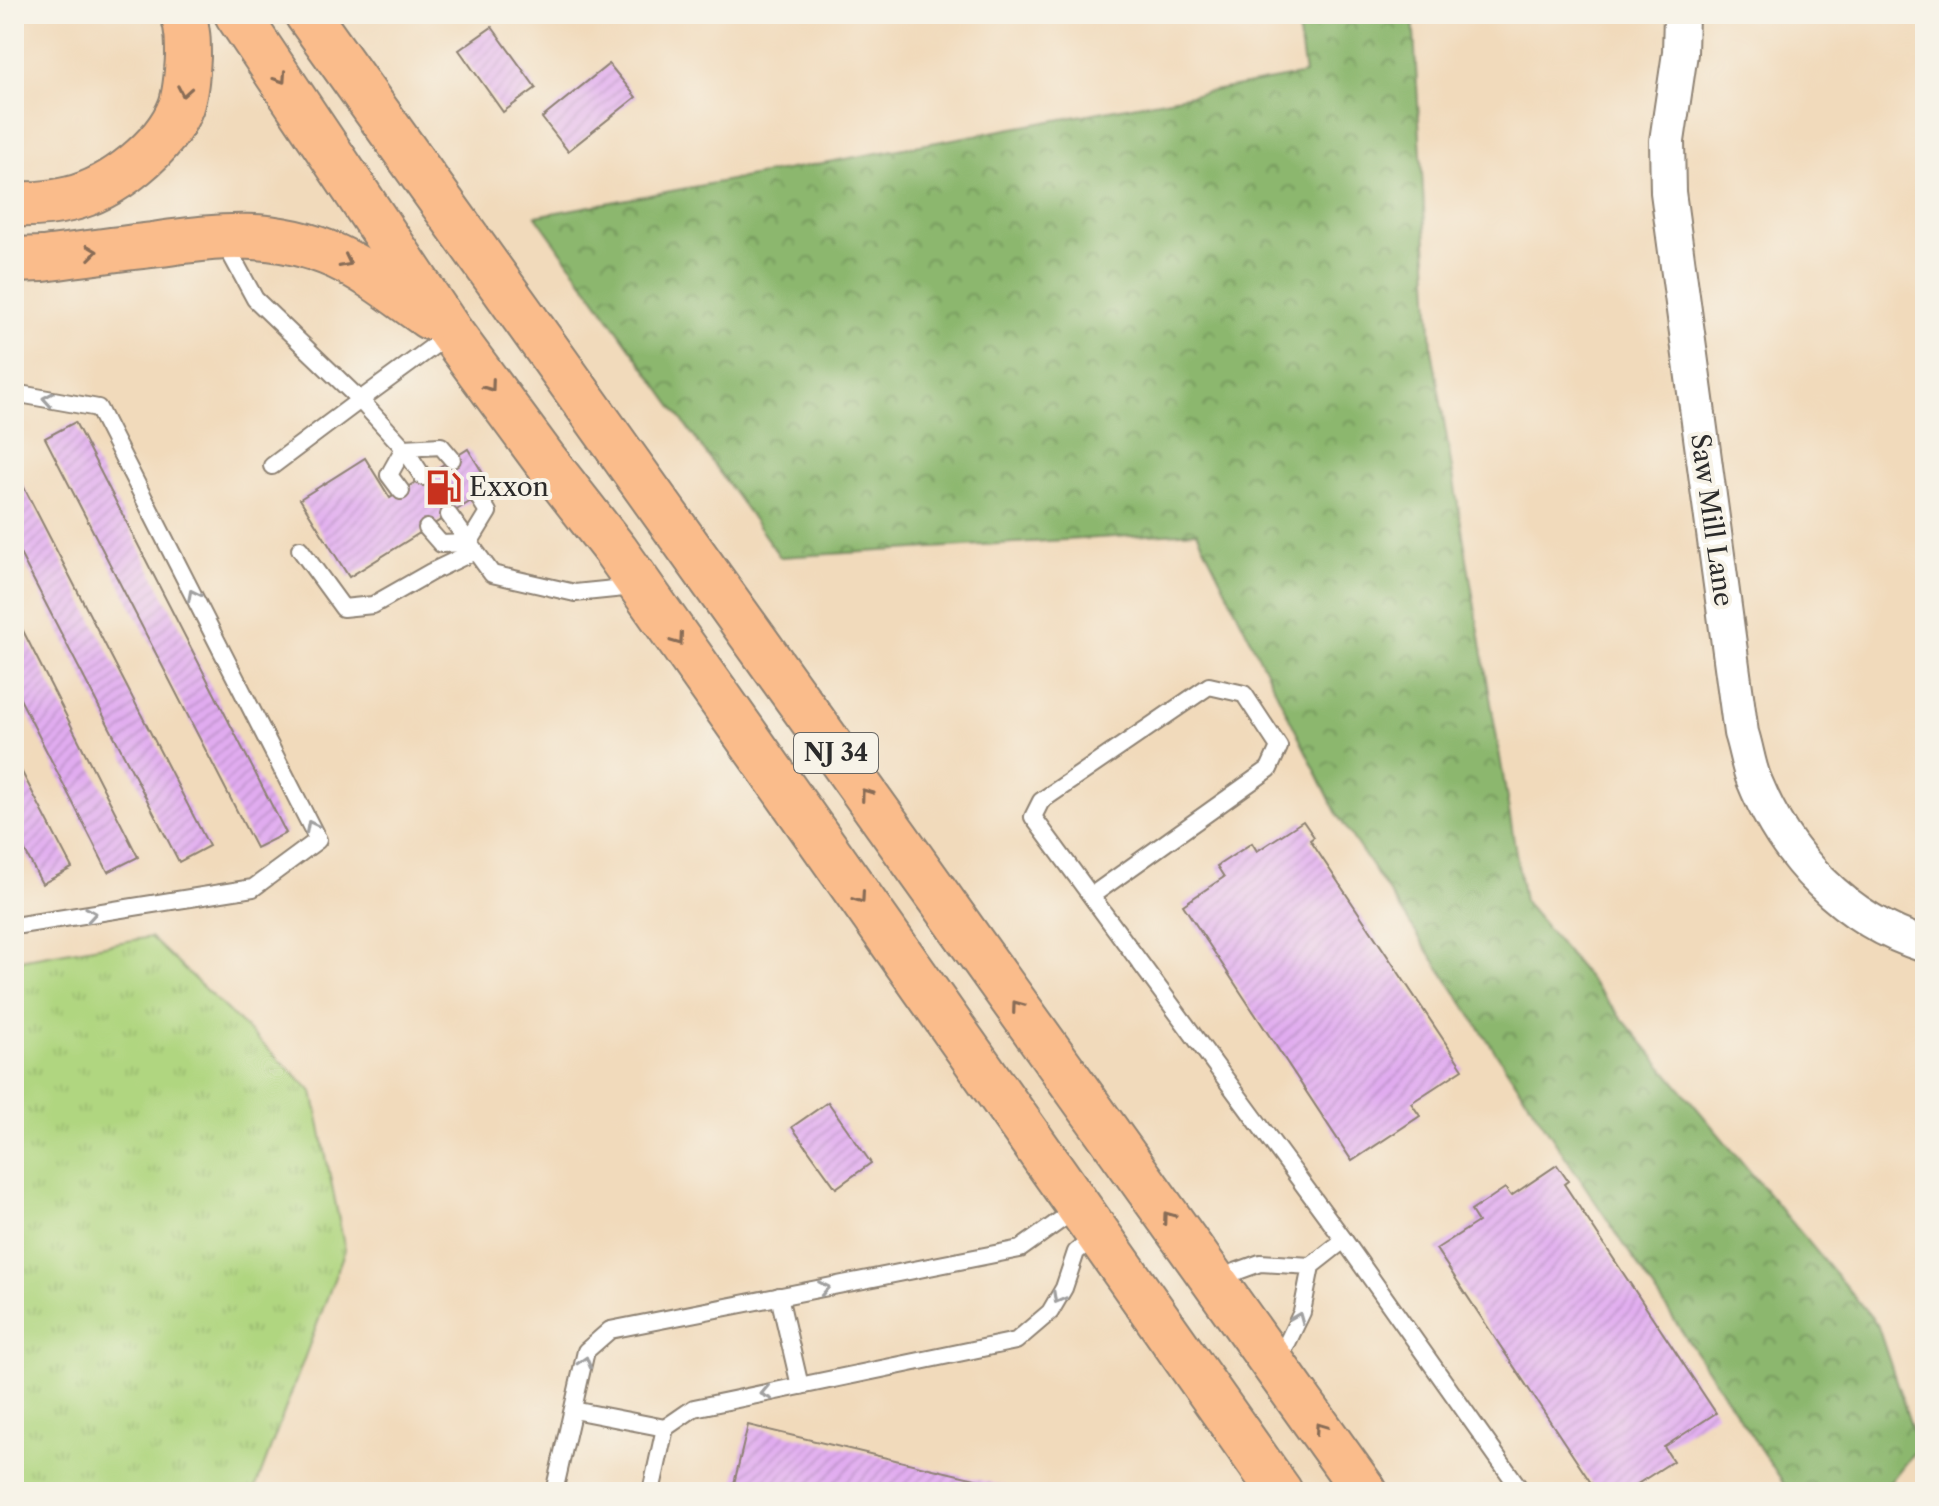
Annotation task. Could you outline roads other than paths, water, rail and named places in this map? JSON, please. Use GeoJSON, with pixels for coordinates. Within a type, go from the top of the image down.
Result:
{"type":"FeatureCollection","features":[{"type":"Feature","properties":{"kind":"highway"},"geometry":{"type":"LineString","coordinates":[[14,204],[70,199],[103,186],[118,178],[168,131],[181,105],[187,71],[188,30],[183,14]]}},
{"type":"Feature","properties":{"kind":"highway","name":"NJ 34"},"geometry":{"type":"LineString","coordinates":[[237,14],[451,333],[640,586],[1280,1492]]}},
{"type":"Feature","properties":{"kind":"highway","name":"NJ 34"},"geometry":{"type":"LineString","coordinates":[[307,14],[1365,1492]]}},
{"type":"Feature","properties":{"kind":"highway"},"geometry":{"type":"LineString","coordinates":[[14,260],[221,236],[265,236],[298,243],[336,257],[374,277],[451,333]]}},
{"type":"Feature","properties":{"kind":"street","name":"Saw Mill Lane"},"geometry":{"type":"LineString","coordinates":[[1681,14],[1680,53],[1667,141],[1668,192],[1745,748],[1754,779],[1774,821],[1805,866],[1845,904],[1891,932],[1925,945]]}},
{"type":"Feature","properties":{"kind":"lane"},"geometry":{"type":"LineString","coordinates":[[221,236],[255,299],[360,400],[404,448],[423,477]]}},
{"type":"Feature","properties":{"kind":"lane"},"geometry":{"type":"LineString","coordinates":[[272,466],[451,333]]}},
{"type":"Feature","properties":{"kind":"lane"},"geometry":{"type":"LineString","coordinates":[[14,393],[98,408],[318,840],[253,888],[14,926]]}},
{"type":"Feature","properties":{"kind":"lane"},"geometry":{"type":"LineString","coordinates":[[404,448],[441,446],[452,459]]}},
{"type":"Feature","properties":{"kind":"lane"},"geometry":{"type":"LineString","coordinates":[[401,491],[389,475],[404,448]]}},
{"type":"Feature","properties":{"kind":"lane"},"geometry":{"type":"LineString","coordinates":[[300,549],[343,608],[373,605],[472,547],[488,512],[478,496]]}},
{"type":"Feature","properties":{"kind":"lane"},"geometry":{"type":"LineString","coordinates":[[449,515],[492,574],[575,593],[640,586]]}},
{"type":"Feature","properties":{"kind":"lane"},"geometry":{"type":"LineString","coordinates":[[427,528],[441,544],[472,547]]}},
{"type":"Feature","properties":{"kind":"lane"},"geometry":{"type":"LineString","coordinates":[[1091,896],[1269,769],[1279,747],[1244,694],[1209,686],[1041,801],[1033,817],[1091,896],[1344,1240],[1522,1492]]}},
{"type":"Feature","properties":{"kind":"lane"},"geometry":{"type":"LineString","coordinates":[[554,1492],[586,1351],[610,1330],[1020,1249],[1088,1220]]}},
{"type":"Feature","properties":{"kind":"lane"},"geometry":{"type":"LineString","coordinates":[[651,1492],[665,1428],[694,1408],[1016,1341],[1050,1312],[1064,1288],[1088,1220]]}},
{"type":"Feature","properties":{"kind":"lane"},"geometry":{"type":"LineString","coordinates":[[1276,1367],[1302,1312],[1311,1266],[1344,1240]]}},
{"type":"Feature","properties":{"kind":"lane"},"geometry":{"type":"LineString","coordinates":[[1213,1280],[1260,1263],[1311,1266]]}},
{"type":"Feature","properties":{"kind":"lane"},"geometry":{"type":"LineString","coordinates":[[779,1296],[800,1386]]}},
{"type":"Feature","properties":{"kind":"lane"},"geometry":{"type":"LineString","coordinates":[[573,1410],[665,1428]]}},
{"type":"Feature","properties":{"kind":"place","name":"Exxon"},"geometry":{"type":"Point","coordinates":[443,487]}}]}
